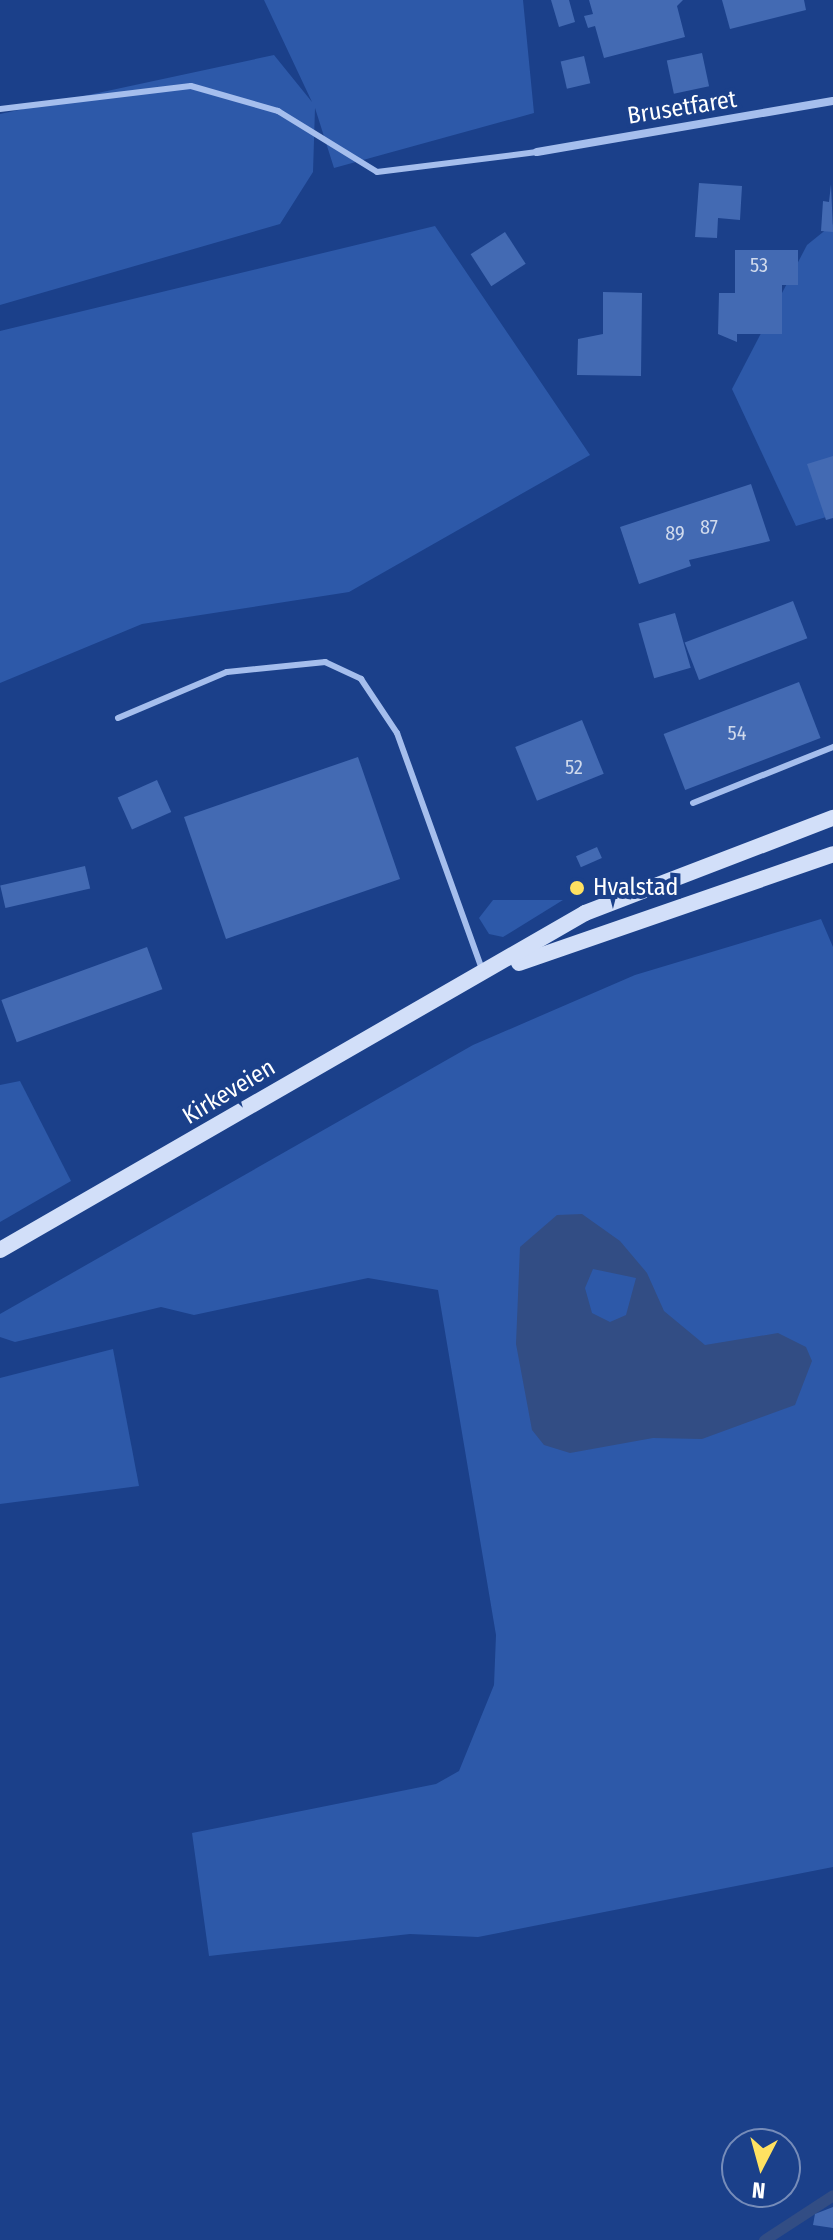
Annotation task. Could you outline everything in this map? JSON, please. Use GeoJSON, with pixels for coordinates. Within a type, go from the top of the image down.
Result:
{"type":"FeatureCollection","features":[{"type":"Feature","properties":{"kind":"main road","name":"Kirkeveien"},"geometry":{"type":"LineString","coordinates":[[0,1250],[484,976],[585,913],[833,818]]}},
{"type":"Feature","properties":{"kind":"main road","name":"Kirkeveien"},"geometry":{"type":"LineString","coordinates":[[484,976],[833,854]]}},
{"type":"Feature","properties":{"kind":"street","name":"Brusetfaret"},"geometry":{"type":"LineString","coordinates":[[537,152],[833,101]]}},
{"type":"Feature","properties":{"kind":"lane"},"geometry":{"type":"LineString","coordinates":[[0,109],[191,86],[278,111],[377,172],[537,152]]}},
{"type":"Feature","properties":{"kind":"lane"},"geometry":{"type":"LineString","coordinates":[[118,718],[227,672],[325,662],[361,679],[397,733],[484,976]]}},
{"type":"Feature","properties":{"kind":"lane"},"geometry":{"type":"LineString","coordinates":[[693,803],[833,747]]}},
{"type":"Feature","properties":{"kind":"shaded area"},"geometry":{"type":"Polygon","coordinates":[[[264,0],[523,0],[534,113],[334,168],[315,108],[313,172],[280,224],[0,305],[0,114],[274,55],[312,102],[264,0]]]}},
{"type":"Feature","properties":{"kind":"shaded area"},"geometry":{"type":"Polygon","coordinates":[[[833,224],[833,515],[796,526],[732,389],[807,245],[833,224]]]}},
{"type":"Feature","properties":{"kind":"shaded area"},"geometry":{"type":"Polygon","coordinates":[[[435,226],[590,455],[349,592],[142,624],[0,683],[0,331],[435,226]]]}},
{"type":"Feature","properties":{"kind":"shaded area"},"geometry":{"type":"Polygon","coordinates":[[[493,900],[563,900],[503,937],[489,934],[479,918],[493,900]]]}},
{"type":"Feature","properties":{"kind":"shaded area"},"geometry":{"type":"Polygon","coordinates":[[[821,919],[833,947],[833,1867],[478,1937],[410,1934],[209,1956],[192,1833],[436,1784],[459,1771],[494,1685],[496,1635],[438,1290],[368,1278],[194,1315],[161,1307],[15,1342],[0,1337],[0,1314],[473,1045],[635,975],[821,919]]]}},
{"type":"Feature","properties":{"kind":"shaded area"},"geometry":{"type":"Polygon","coordinates":[[[20,1081],[71,1181],[0,1222],[0,1085],[20,1081]]]}},
{"type":"Feature","properties":{"kind":"shaded area"},"geometry":{"type":"Polygon","coordinates":[[[582,1214],[620,1241],[647,1273],[664,1311],[705,1345],[778,1333],[806,1347],[812,1361],[795,1405],[702,1439],[653,1438],[570,1453],[544,1445],[532,1430],[516,1344],[520,1247],[557,1215],[582,1214]],[[593,1269],[585,1288],[592,1313],[610,1322],[626,1315],[636,1278],[593,1269]]]}},
{"type":"Feature","properties":{"kind":"shaded area"},"geometry":{"type":"Polygon","coordinates":[[[113,1349],[139,1486],[0,1504],[0,1378],[113,1349]]]}},
{"type":"Feature","properties":{"kind":"building"},"geometry":{"type":"Polygon","coordinates":[[[551,0],[569,0],[575,22],[559,27],[551,0]]]}},
{"type":"Feature","properties":{"kind":"building"},"geometry":{"type":"Polygon","coordinates":[[[589,0],[683,0],[677,6],[685,37],[604,58],[595,26],[588,28],[584,16],[593,14],[589,0]]]}},
{"type":"Feature","properties":{"kind":"building"},"geometry":{"type":"Polygon","coordinates":[[[722,0],[804,0],[806,10],[730,29],[722,0]]]}},
{"type":"Feature","properties":{"kind":"building"},"geometry":{"type":"Polygon","coordinates":[[[702,53],[709,86],[674,94],[667,60],[702,53]]]}},
{"type":"Feature","properties":{"kind":"building"},"geometry":{"type":"Polygon","coordinates":[[[584,56],[590,83],[567,89],[561,61],[584,56]]]}},
{"type":"Feature","properties":{"kind":"building"},"geometry":{"type":"Polygon","coordinates":[[[699,183],[742,186],[740,220],[718,218],[717,238],[695,237],[699,183]]]}},
{"type":"Feature","properties":{"kind":"building"},"geometry":{"type":"Polygon","coordinates":[[[831,184],[833,232],[821,231],[823,201],[829,202],[831,184]]]}},
{"type":"Feature","properties":{"kind":"building"},"geometry":{"type":"Polygon","coordinates":[[[505,232],[526,264],[491,286],[471,254],[505,232]]]}},
{"type":"Feature","properties":{"kind":"building"},"geometry":{"type":"Polygon","coordinates":[[[735,250],[798,250],[798,285],[782,285],[782,334],[737,334],[737,342],[718,334],[719,293],[735,293],[735,250]]]}},
{"type":"Feature","properties":{"kind":"building"},"geometry":{"type":"Polygon","coordinates":[[[603,292],[642,293],[641,376],[577,375],[578,339],[603,334],[603,292]]]}},
{"type":"Feature","properties":{"kind":"building"},"geometry":{"type":"Polygon","coordinates":[[[833,456],[833,518],[826,520],[807,464],[833,456]]]}},
{"type":"Feature","properties":{"kind":"building"},"geometry":{"type":"Polygon","coordinates":[[[751,484],[770,541],[689,560],[691,566],[639,584],[620,527],[751,484]]]}},
{"type":"Feature","properties":{"kind":"building"},"geometry":{"type":"Polygon","coordinates":[[[793,601],[807,638],[699,680],[685,643],[793,601]]]}},
{"type":"Feature","properties":{"kind":"building"},"geometry":{"type":"Polygon","coordinates":[[[675,613],[691,668],[654,678],[638,623],[675,613]]]}},
{"type":"Feature","properties":{"kind":"building"},"geometry":{"type":"Polygon","coordinates":[[[799,682],[821,738],[685,790],[664,734],[799,682]]]}},
{"type":"Feature","properties":{"kind":"building"},"geometry":{"type":"Polygon","coordinates":[[[582,720],[604,774],[537,801],[515,747],[582,720]]]}},
{"type":"Feature","properties":{"kind":"building"},"geometry":{"type":"Polygon","coordinates":[[[358,757],[400,879],[226,939],[184,817],[358,757]]]}},
{"type":"Feature","properties":{"kind":"building"},"geometry":{"type":"Polygon","coordinates":[[[157,780],[171,812],[132,829],[118,797],[157,780]]]}},
{"type":"Feature","properties":{"kind":"building"},"geometry":{"type":"Polygon","coordinates":[[[597,847],[602,858],[581,867],[576,856],[597,847]]]}},
{"type":"Feature","properties":{"kind":"building"},"geometry":{"type":"Polygon","coordinates":[[[85,866],[90,888],[5,908],[0,886],[85,866]]]}},
{"type":"Feature","properties":{"kind":"building"},"geometry":{"type":"Polygon","coordinates":[[[147,947],[162,989],[17,1042],[1,1000],[147,947]]]}},
{"type":"Feature","properties":{"kind":"building"},"geometry":{"type":"Polygon","coordinates":[[[833,2207],[833,2228],[813,2225],[815,2214],[833,2207]]]}},
{"type":"Feature","properties":{"kind":"waterway"},"geometry":{"type":"LineString","coordinates":[[764,2240],[833,2195]]}},
{"type":"Feature","properties":{"kind":"place","name":"Hvalstad"},"geometry":{"type":"Point","coordinates":[577,888]}}]}
